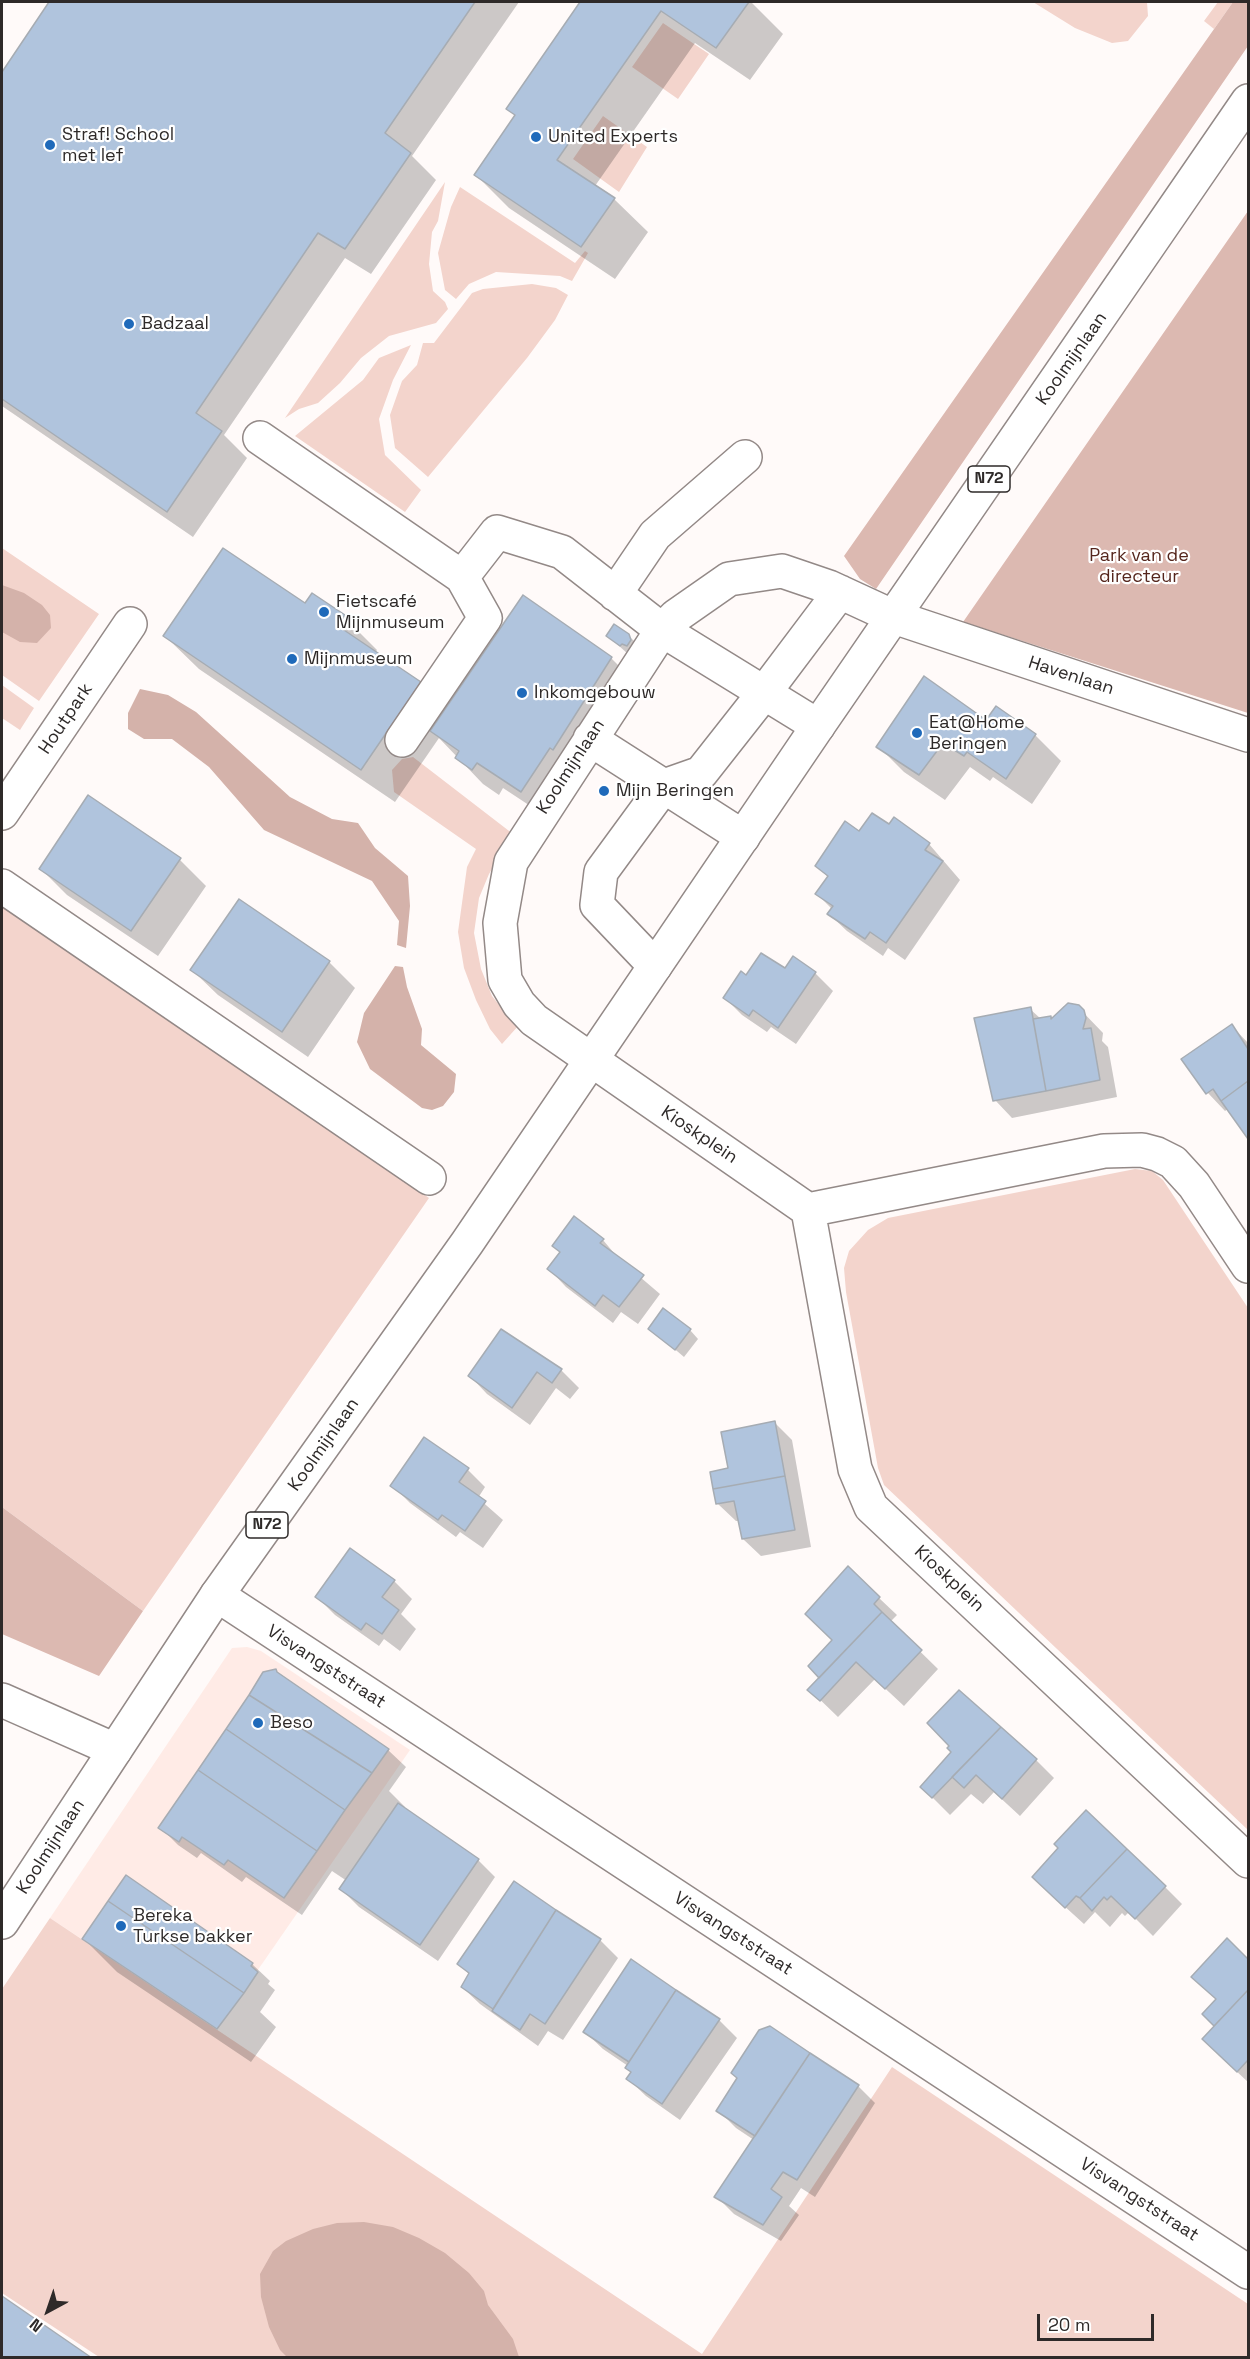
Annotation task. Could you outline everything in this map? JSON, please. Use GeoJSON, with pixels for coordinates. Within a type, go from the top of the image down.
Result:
{"type":"FeatureCollection","features":[{"type":"Feature","properties":{"kind":"street","name":"Koolmijnlaan"},"geometry":{"type":"LineString","coordinates":[[2,1922],[217,1595],[454,1260],[1248,101]]}},
{"type":"Feature","properties":{"kind":"street"},"geometry":{"type":"LineString","coordinates":[[260,438],[462,577],[485,618],[402,740]]}},
{"type":"Feature","properties":{"kind":"street"},"geometry":{"type":"LineString","coordinates":[[615,594],[655,535],[746,457]]}},
{"type":"Feature","properties":{"kind":"street"},"geometry":{"type":"LineString","coordinates":[[462,577],[497,532],[562,552],[662,630],[818,726]]}},
{"type":"Feature","properties":{"kind":"street","name":"Koolmijnlaan"},"geometry":{"type":"LineString","coordinates":[[590,1060],[534,1020],[519,1004],[505,980],[500,923],[511,862],[662,630],[676,616],[729,579],[782,571],[840,592],[894,617]]}},
{"type":"Feature","properties":{"kind":"street"},"geometry":{"type":"LineString","coordinates":[[655,966],[597,905],[602,872],[664,786],[700,773],[840,592]]}},
{"type":"Feature","properties":{"kind":"street","name":"Havenlaan"},"geometry":{"type":"LineString","coordinates":[[894,617],[1248,735]]}},
{"type":"Feature","properties":{"kind":"street","name":"Houtpark"},"geometry":{"type":"LineString","coordinates":[[2,813],[130,624]]}},
{"type":"Feature","properties":{"kind":"street"},"geometry":{"type":"LineString","coordinates":[[590,739],[743,837]]}},
{"type":"Feature","properties":{"kind":"street"},"geometry":{"type":"LineString","coordinates":[[2,886],[429,1178]]}},
{"type":"Feature","properties":{"kind":"street","name":"Kioskplein"},"geometry":{"type":"LineString","coordinates":[[590,1060],[808,1210],[855,1469],[871,1507],[1248,1861]]}},
{"type":"Feature","properties":{"kind":"street"},"geometry":{"type":"LineString","coordinates":[[808,1210],[1104,1151],[1142,1150],[1173,1162],[1194,1185],[1248,1266]]}},
{"type":"Feature","properties":{"kind":"street","name":"Visvangststraat"},"geometry":{"type":"LineString","coordinates":[[217,1595],[1248,2272]]}},
{"type":"Feature","properties":{"kind":"street"},"geometry":{"type":"LineString","coordinates":[[2,1700],[115,1750]]}},
{"type":"Feature","properties":{"kind":"shaded area"},"geometry":{"type":"Polygon","coordinates":[[[1033,2],[1147,2],[1148,16],[1128,41],[1112,43],[1075,28],[1033,2]]]}},
{"type":"Feature","properties":{"kind":"shaded area"},"geometry":{"type":"Polygon","coordinates":[[[1218,2],[1233,2],[1214,29],[1204,21],[1218,2]]]}},
{"type":"Feature","properties":{"kind":"shaded area"},"geometry":{"type":"Polygon","coordinates":[[[663,23],[709,54],[678,99],[632,67],[663,23]]]}},
{"type":"Feature","properties":{"kind":"shaded area"},"geometry":{"type":"Polygon","coordinates":[[[603,116],[647,147],[619,192],[573,159],[603,116]]]}},
{"type":"Feature","properties":{"kind":"shaded area"},"geometry":{"type":"Polygon","coordinates":[[[445,182],[438,221],[432,232],[429,264],[433,291],[445,302],[448,309],[436,323],[389,336],[361,358],[340,383],[318,403],[299,409],[285,418],[445,182]]]}},
{"type":"Feature","properties":{"kind":"shaded area"},"geometry":{"type":"Polygon","coordinates":[[[460,187],[575,263],[585,251],[588,253],[572,281],[560,276],[496,272],[469,284],[456,299],[445,290],[438,253],[451,207],[460,187]]]}},
{"type":"Feature","properties":{"kind":"shaded area"},"geometry":{"type":"Polygon","coordinates":[[[532,284],[556,288],[568,295],[555,320],[527,358],[428,477],[395,448],[390,415],[402,381],[417,365],[423,343],[434,343],[472,293],[483,289],[532,284]]]}},
{"type":"Feature","properties":{"kind":"shaded area"},"geometry":{"type":"Polygon","coordinates":[[[411,345],[393,380],[379,419],[385,455],[421,490],[405,512],[295,436],[363,380],[379,358],[411,345]]]}},
{"type":"Feature","properties":{"kind":"shaded area"},"geometry":{"type":"Polygon","coordinates":[[[2,548],[99,614],[39,701],[2,675],[2,548]]]}},
{"type":"Feature","properties":{"kind":"shaded area"},"geometry":{"type":"Polygon","coordinates":[[[2,585],[24,593],[42,605],[50,615],[51,628],[37,643],[20,642],[2,632],[2,585]]]}},
{"type":"Feature","properties":{"kind":"shaded area"},"geometry":{"type":"Polygon","coordinates":[[[2,685],[34,708],[20,730],[2,718],[2,685]]]}},
{"type":"Feature","properties":{"kind":"shaded area"},"geometry":{"type":"Polygon","coordinates":[[[140,689],[168,695],[196,712],[290,797],[332,819],[358,823],[375,848],[408,876],[410,906],[406,948],[397,945],[399,921],[372,881],[264,830],[209,767],[172,739],[144,739],[128,729],[128,713],[140,689]]]}},
{"type":"Feature","properties":{"kind":"shaded area"},"geometry":{"type":"Polygon","coordinates":[[[413,757],[513,834],[489,874],[479,898],[474,933],[481,969],[492,996],[508,1016],[519,1025],[502,1044],[490,1029],[476,1000],[464,968],[458,932],[467,867],[476,849],[394,792],[392,770],[402,759],[413,757]]]}},
{"type":"Feature","properties":{"kind":"shaded area"},"geometry":{"type":"Polygon","coordinates":[[[2,900],[429,1198],[143,1611],[2,1507],[2,900]]]}},
{"type":"Feature","properties":{"kind":"shaded area"},"geometry":{"type":"Polygon","coordinates":[[[395,966],[403,967],[407,987],[422,1029],[421,1045],[456,1074],[454,1092],[443,1106],[432,1110],[422,1108],[370,1069],[357,1042],[364,1013],[395,966]]]}},
{"type":"Feature","properties":{"kind":"shaded area"},"geometry":{"type":"Polygon","coordinates":[[[1135,1169],[1152,1171],[1163,1180],[1248,1308],[1248,1830],[884,1485],[878,1468],[846,1292],[844,1268],[849,1251],[868,1230],[888,1218],[1135,1169]]]}},
{"type":"Feature","properties":{"kind":"shaded area"},"geometry":{"type":"Polygon","coordinates":[[[247,1647],[261,1651],[410,1750],[217,2029],[50,1918],[232,1648],[247,1647]]]}},
{"type":"Feature","properties":{"kind":"shaded area"},"geometry":{"type":"Polygon","coordinates":[[[50,1918],[702,2354],[892,2067],[1248,2304],[1248,2357],[99,2357],[2,2293],[2,1989],[50,1918]]]}},
{"type":"Feature","properties":{"kind":"shaded area"},"geometry":{"type":"Polygon","coordinates":[[[364,2222],[393,2227],[419,2238],[445,2253],[469,2273],[484,2291],[488,2305],[513,2339],[519,2357],[287,2357],[280,2350],[269,2327],[261,2297],[260,2274],[273,2251],[286,2241],[313,2229],[337,2223],[364,2222]]]}},
{"type":"Feature","properties":{"kind":"green space"},"geometry":{"type":"Polygon","coordinates":[[[1233,2],[1248,2],[1248,46],[876,589],[860,579],[844,556],[1233,2]]]}},
{"type":"Feature","properties":{"kind":"green space","name":"Park van de directeur"},"geometry":{"type":"Polygon","coordinates":[[[1248,211],[1248,713],[963,622],[1248,211]]]}},
{"type":"Feature","properties":{"kind":"green space"},"geometry":{"type":"Polygon","coordinates":[[[2,1507],[143,1611],[99,1676],[2,1634],[2,1507]]]}},
{"type":"Feature","properties":{"kind":"building","name":"Badzaal"},"geometry":{"type":"Polygon","coordinates":[[[49,2],[475,2],[385,133],[411,153],[345,249],[318,233],[196,413],[222,431],[167,512],[2,399],[2,72],[49,2]]]}},
{"type":"Feature","properties":{"kind":"building","name":"United Experts"},"geometry":{"type":"Polygon","coordinates":[[[580,2],[749,2],[716,48],[661,11],[557,160],[615,198],[581,247],[474,175],[515,115],[506,109],[580,2]]]}},
{"type":"Feature","properties":{"kind":"building","name":"Mijnmuseum"},"geometry":{"type":"Polygon","coordinates":[[[223,548],[305,603],[312,593],[345,615],[338,626],[421,682],[361,770],[163,636],[223,548]]]}},
{"type":"Feature","properties":{"kind":"building","name":"Inkomgebouw"},"geometry":{"type":"Polygon","coordinates":[[[523,595],[612,657],[553,750],[550,748],[521,792],[477,763],[472,770],[455,758],[459,751],[430,731],[523,595]]]}},
{"type":"Feature","properties":{"kind":"building"},"geometry":{"type":"Polygon","coordinates":[[[614,624],[629,634],[631,640],[627,646],[622,644],[620,646],[606,636],[614,624]]]}},
{"type":"Feature","properties":{"kind":"building"},"geometry":{"type":"Polygon","coordinates":[[[924,676],[986,720],[996,706],[1036,734],[1006,779],[967,752],[964,756],[943,743],[919,775],[876,747],[924,676]]]}},
{"type":"Feature","properties":{"kind":"building"},"geometry":{"type":"Polygon","coordinates":[[[88,795],[181,858],[131,931],[39,869],[88,795]]]}},
{"type":"Feature","properties":{"kind":"building"},"geometry":{"type":"Polygon","coordinates":[[[872,813],[889,824],[894,817],[930,843],[925,850],[943,861],[886,943],[870,932],[865,939],[827,914],[833,906],[815,894],[828,876],[815,866],[845,821],[859,831],[872,813]]]}},
{"type":"Feature","properties":{"kind":"building"},"geometry":{"type":"Polygon","coordinates":[[[239,899],[330,961],[282,1032],[190,970],[239,899]]]}},
{"type":"Feature","properties":{"kind":"building"},"geometry":{"type":"Polygon","coordinates":[[[761,953],[785,968],[793,956],[816,972],[778,1028],[753,1010],[749,1016],[723,998],[741,971],[746,975],[761,953]]]}},
{"type":"Feature","properties":{"kind":"building"},"geometry":{"type":"Polygon","coordinates":[[[1068,1003],[1079,1005],[1084,1010],[1086,1018],[1083,1029],[1091,1028],[1100,1080],[1046,1091],[1033,1019],[1051,1016],[1051,1019],[1068,1003]]]}},
{"type":"Feature","properties":{"kind":"building"},"geometry":{"type":"Polygon","coordinates":[[[1031,1007],[1046,1091],[993,1101],[974,1018],[1031,1007]]]}},
{"type":"Feature","properties":{"kind":"building"},"geometry":{"type":"Polygon","coordinates":[[[1232,1024],[1248,1049],[1248,1081],[1221,1101],[1213,1089],[1206,1094],[1181,1059],[1232,1024]]]}},
{"type":"Feature","properties":{"kind":"building"},"geometry":{"type":"Polygon","coordinates":[[[1248,1081],[1248,1139],[1221,1101],[1248,1081]]]}},
{"type":"Feature","properties":{"kind":"building"},"geometry":{"type":"Polygon","coordinates":[[[574,1216],[604,1239],[600,1243],[644,1275],[619,1307],[603,1295],[595,1306],[547,1269],[560,1252],[552,1246],[574,1216]]]}},
{"type":"Feature","properties":{"kind":"building"},"geometry":{"type":"Polygon","coordinates":[[[663,1308],[691,1329],[675,1350],[648,1329],[663,1308]]]}},
{"type":"Feature","properties":{"kind":"building"},"geometry":{"type":"Polygon","coordinates":[[[501,1329],[562,1369],[552,1383],[537,1372],[512,1408],[468,1376],[501,1329]]]}},
{"type":"Feature","properties":{"kind":"building"},"geometry":{"type":"Polygon","coordinates":[[[775,1421],[785,1476],[713,1489],[710,1472],[728,1468],[721,1432],[775,1421]]]}},
{"type":"Feature","properties":{"kind":"building"},"geometry":{"type":"Polygon","coordinates":[[[424,1437],[469,1468],[459,1482],[486,1501],[465,1531],[442,1515],[438,1520],[390,1486],[424,1437]]]}},
{"type":"Feature","properties":{"kind":"building"},"geometry":{"type":"Polygon","coordinates":[[[785,1476],[795,1530],[742,1539],[734,1501],[716,1504],[713,1489],[785,1476]]]}},
{"type":"Feature","properties":{"kind":"building"},"geometry":{"type":"Polygon","coordinates":[[[350,1548],[395,1580],[382,1597],[399,1610],[382,1634],[366,1623],[361,1630],[315,1597],[350,1548]]]}},
{"type":"Feature","properties":{"kind":"building"},"geometry":{"type":"Polygon","coordinates":[[[848,1566],[880,1597],[874,1604],[882,1612],[819,1678],[808,1666],[832,1640],[805,1614],[848,1566]]]}},
{"type":"Feature","properties":{"kind":"building"},"geometry":{"type":"Polygon","coordinates":[[[882,1612],[922,1650],[885,1689],[856,1662],[820,1701],[807,1690],[882,1612]]]}},
{"type":"Feature","properties":{"kind":"building"},"geometry":{"type":"Polygon","coordinates":[[[276,1669],[277,1672],[389,1749],[372,1773],[249,1695],[263,1672],[276,1669]]]}},
{"type":"Feature","properties":{"kind":"building"},"geometry":{"type":"Polygon","coordinates":[[[959,1690],[1001,1727],[932,1798],[920,1787],[951,1752],[947,1748],[949,1746],[927,1723],[959,1690]]]}},
{"type":"Feature","properties":{"kind":"building"},"geometry":{"type":"Polygon","coordinates":[[[249,1695],[372,1773],[345,1810],[226,1729],[249,1695]]]}},
{"type":"Feature","properties":{"kind":"building"},"geometry":{"type":"Polygon","coordinates":[[[1001,1727],[1037,1759],[1002,1799],[976,1775],[964,1788],[952,1777],[1001,1727]]]}},
{"type":"Feature","properties":{"kind":"building"},"geometry":{"type":"Polygon","coordinates":[[[226,1729],[345,1810],[317,1851],[198,1770],[226,1729]]]}},
{"type":"Feature","properties":{"kind":"building"},"geometry":{"type":"Polygon","coordinates":[[[198,1770],[317,1851],[284,1898],[228,1860],[224,1865],[182,1837],[179,1842],[158,1828],[198,1770]]]}},
{"type":"Feature","properties":{"kind":"building"},"geometry":{"type":"Polygon","coordinates":[[[398,1803],[479,1859],[420,1945],[339,1889],[398,1803]]]}},
{"type":"Feature","properties":{"kind":"building"},"geometry":{"type":"Polygon","coordinates":[[[1086,1810],[1127,1849],[1080,1898],[1076,1896],[1065,1908],[1032,1877],[1058,1848],[1054,1844],[1086,1810]]]}},
{"type":"Feature","properties":{"kind":"building"},"geometry":{"type":"Polygon","coordinates":[[[1127,1849],[1166,1886],[1135,1919],[1111,1896],[1107,1900],[1104,1897],[1092,1911],[1080,1898],[1127,1849]]]}},
{"type":"Feature","properties":{"kind":"building"},"geometry":{"type":"Polygon","coordinates":[[[126,1875],[253,1963],[251,1966],[258,1972],[244,1993],[108,1901],[126,1875]]]}},
{"type":"Feature","properties":{"kind":"building"},"geometry":{"type":"Polygon","coordinates":[[[514,1881],[556,1910],[493,2009],[461,1987],[469,1973],[457,1964],[514,1881]]]}},
{"type":"Feature","properties":{"kind":"building"},"geometry":{"type":"Polygon","coordinates":[[[108,1901],[244,1993],[217,2029],[82,1939],[108,1901]]]}},
{"type":"Feature","properties":{"kind":"building"},"geometry":{"type":"Polygon","coordinates":[[[556,1910],[601,1939],[545,2024],[530,2014],[520,2030],[492,2011],[556,1910]]]}},
{"type":"Feature","properties":{"kind":"building"},"geometry":{"type":"Polygon","coordinates":[[[1227,1938],[1248,1959],[1248,1990],[1214,2026],[1202,2014],[1216,1999],[1191,1977],[1227,1938]]]}},
{"type":"Feature","properties":{"kind":"building"},"geometry":{"type":"Polygon","coordinates":[[[631,1959],[676,1990],[629,2062],[583,2032],[631,1959]]]}},
{"type":"Feature","properties":{"kind":"building"},"geometry":{"type":"Polygon","coordinates":[[[676,1990],[720,2019],[662,2104],[626,2079],[631,2072],[625,2068],[676,1990]]]}},
{"type":"Feature","properties":{"kind":"building"},"geometry":{"type":"Polygon","coordinates":[[[1248,1990],[1248,2060],[1237,2072],[1202,2039],[1248,1990]]]}},
{"type":"Feature","properties":{"kind":"building"},"geometry":{"type":"Polygon","coordinates":[[[770,2026],[810,2053],[755,2136],[716,2111],[737,2078],[731,2073],[759,2030],[770,2026]]]}},
{"type":"Feature","properties":{"kind":"building"},"geometry":{"type":"Polygon","coordinates":[[[810,2053],[859,2085],[797,2180],[783,2172],[771,2189],[782,2197],[763,2225],[714,2197],[810,2053]]]}},
{"type":"Feature","properties":{"kind":"building"},"geometry":{"type":"Polygon","coordinates":[[[2,2296],[92,2358],[2,2358],[2,2296]]]}},
{"type":"Feature","properties":{"kind":"place","name":"United Experts"},"geometry":{"type":"Point","coordinates":[536,137]}},
{"type":"Feature","properties":{"kind":"place","name":"Straf! School met lef"},"geometry":{"type":"Point","coordinates":[50,145]}},
{"type":"Feature","properties":{"kind":"place","name":"Badzaal"},"geometry":{"type":"Point","coordinates":[129,324]}},
{"type":"Feature","properties":{"kind":"place","name":"Fietscafé Mijnmuseum"},"geometry":{"type":"Point","coordinates":[324,612]}},
{"type":"Feature","properties":{"kind":"place","name":"Mijnmuseum"},"geometry":{"type":"Point","coordinates":[292,659]}},
{"type":"Feature","properties":{"kind":"place","name":"Inkomgebouw"},"geometry":{"type":"Point","coordinates":[522,693]}},
{"type":"Feature","properties":{"kind":"place","name":"Eat@Home Beringen"},"geometry":{"type":"Point","coordinates":[917,733]}},
{"type":"Feature","properties":{"kind":"place","name":"Mijn Beringen"},"geometry":{"type":"Point","coordinates":[604,791]}},
{"type":"Feature","properties":{"kind":"place","name":"Beso"},"geometry":{"type":"Point","coordinates":[258,1723]}},
{"type":"Feature","properties":{"kind":"place","name":"Bereka Turkse bakker"},"geometry":{"type":"Point","coordinates":[121,1926]}}]}
